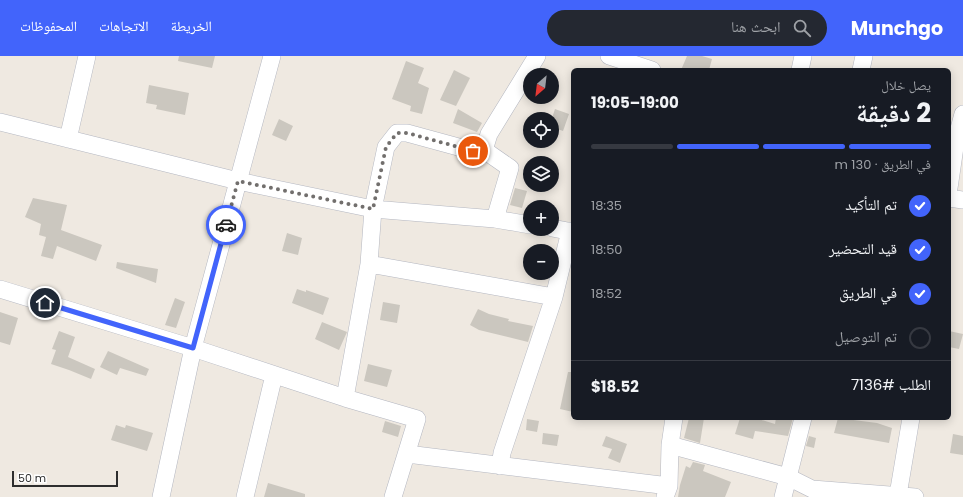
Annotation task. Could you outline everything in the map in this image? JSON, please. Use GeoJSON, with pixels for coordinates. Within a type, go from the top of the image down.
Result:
{"type":"FeatureCollection","features":[{"type":"Feature","properties":{"kind":"street"},"geometry":{"type":"LineString","coordinates":[[68,139],[87,56]]}},
{"type":"Feature","properties":{"kind":"street"},"geometry":{"type":"LineString","coordinates":[[161,497],[193,348],[272,56]]}},
{"type":"Feature","properties":{"kind":"street"},"geometry":{"type":"LineString","coordinates":[[484,150],[489,134],[537,56]]}},
{"type":"Feature","properties":{"kind":"street"},"geometry":{"type":"LineString","coordinates":[[609,56],[646,68]]}},
{"type":"Feature","properties":{"kind":"street"},"geometry":{"type":"LineString","coordinates":[[800,68],[803,56]]}},
{"type":"Feature","properties":{"kind":"street"},"geometry":{"type":"LineString","coordinates":[[861,68],[864,56]]}},
{"type":"Feature","properties":{"kind":"street"},"geometry":{"type":"LineString","coordinates":[[951,174],[956,140],[963,114]]}},
{"type":"Feature","properties":{"kind":"street"},"geometry":{"type":"LineString","coordinates":[[0,122],[238,181],[373,209],[495,219],[523,224]]}},
{"type":"Feature","properties":{"kind":"street"},"geometry":{"type":"LineString","coordinates":[[345,398],[369,264],[373,209],[386,147],[397,133],[407,133],[473,151],[484,150],[510,168],[495,219]]}},
{"type":"Feature","properties":{"kind":"street"},"geometry":{"type":"LineString","coordinates":[[951,198],[963,200]]}},
{"type":"Feature","properties":{"kind":"street"},"geometry":{"type":"LineString","coordinates":[[500,466],[502,453],[554,298],[571,231],[559,229]]}},
{"type":"Feature","properties":{"kind":"street"},"geometry":{"type":"LineString","coordinates":[[369,264],[554,298]]}},
{"type":"Feature","properties":{"kind":"street"},"geometry":{"type":"LineString","coordinates":[[0,289],[193,348],[345,398],[417,418],[393,497]]}},
{"type":"Feature","properties":{"kind":"street"},"geometry":{"type":"LineString","coordinates":[[245,497],[274,375]]}},
{"type":"Feature","properties":{"kind":"street"},"geometry":{"type":"LineString","coordinates":[[407,454],[500,466],[667,492],[670,445],[674,420]]}},
{"type":"Feature","properties":{"kind":"street"},"geometry":{"type":"LineString","coordinates":[[783,497],[802,420]]}},
{"type":"Feature","properties":{"kind":"street"},"geometry":{"type":"LineString","coordinates":[[898,495],[911,420]]}},
{"type":"Feature","properties":{"kind":"street"},"geometry":{"type":"LineString","coordinates":[[670,445],[788,477],[812,488],[915,497]]}},
{"type":"Feature","properties":{"kind":"building"},"geometry":{"type":"Polygon","coordinates":[[[179,56],[215,56],[212,68],[178,61],[179,56]]]}},
{"type":"Feature","properties":{"kind":"building"},"geometry":{"type":"Polygon","coordinates":[[[687,56],[702,56],[712,59],[710,68],[682,68],[687,56]]]}},
{"type":"Feature","properties":{"kind":"building"},"geometry":{"type":"Polygon","coordinates":[[[406,61],[424,68],[418,83],[429,88],[422,114],[410,111],[411,106],[392,99],[406,61]]]}},
{"type":"Feature","properties":{"kind":"building"},"geometry":{"type":"Polygon","coordinates":[[[454,70],[470,78],[456,106],[440,100],[454,70]]]}},
{"type":"Feature","properties":{"kind":"building"},"geometry":{"type":"Polygon","coordinates":[[[149,85],[189,93],[185,115],[156,109],[157,105],[146,103],[149,85]]]}},
{"type":"Feature","properties":{"kind":"building"},"geometry":{"type":"Polygon","coordinates":[[[458,109],[482,123],[477,132],[453,123],[458,109]]]}},
{"type":"Feature","properties":{"kind":"building"},"geometry":{"type":"Polygon","coordinates":[[[555,109],[569,114],[563,131],[559,130],[559,112],[554,112],[555,109]]]}},
{"type":"Feature","properties":{"kind":"building"},"geometry":{"type":"Polygon","coordinates":[[[279,119],[293,126],[286,141],[272,135],[279,119]]]}},
{"type":"Feature","properties":{"kind":"building"},"geometry":{"type":"Polygon","coordinates":[[[515,188],[527,192],[524,200],[523,200],[522,208],[510,205],[515,188]]]}},
{"type":"Feature","properties":{"kind":"building"},"geometry":{"type":"Polygon","coordinates":[[[33,198],[67,205],[61,230],[102,245],[96,261],[57,246],[53,259],[41,256],[46,237],[39,235],[41,224],[25,217],[33,198]]]}},
{"type":"Feature","properties":{"kind":"building"},"geometry":{"type":"Polygon","coordinates":[[[287,233],[302,238],[298,255],[282,251],[287,233]]]}},
{"type":"Feature","properties":{"kind":"building"},"geometry":{"type":"Polygon","coordinates":[[[117,262],[158,269],[156,283],[116,268],[117,262]]]}},
{"type":"Feature","properties":{"kind":"building"},"geometry":{"type":"Polygon","coordinates":[[[297,289],[306,292],[306,290],[329,298],[323,315],[292,303],[297,289]]]}},
{"type":"Feature","properties":{"kind":"building"},"geometry":{"type":"Polygon","coordinates":[[[175,298],[185,302],[176,328],[165,325],[175,298]]]}},
{"type":"Feature","properties":{"kind":"building"},"geometry":{"type":"Polygon","coordinates":[[[383,302],[400,305],[397,323],[380,320],[383,302]]]}},
{"type":"Feature","properties":{"kind":"building"},"geometry":{"type":"Polygon","coordinates":[[[478,309],[489,314],[509,319],[508,321],[533,326],[528,342],[479,330],[470,325],[478,309]]]}},
{"type":"Feature","properties":{"kind":"building"},"geometry":{"type":"Polygon","coordinates":[[[0,312],[18,318],[10,345],[0,342],[0,312]]]}},
{"type":"Feature","properties":{"kind":"building"},"geometry":{"type":"Polygon","coordinates":[[[322,322],[347,332],[339,350],[315,339],[322,322]]]}},
{"type":"Feature","properties":{"kind":"building"},"geometry":{"type":"Polygon","coordinates":[[[59,331],[75,337],[68,357],[95,369],[91,379],[51,364],[56,350],[52,349],[59,331]]]}},
{"type":"Feature","properties":{"kind":"building"},"geometry":{"type":"Polygon","coordinates":[[[951,331],[963,334],[959,349],[951,347],[951,331]]]}},
{"type":"Feature","properties":{"kind":"building"},"geometry":{"type":"Polygon","coordinates":[[[108,351],[149,369],[146,376],[120,368],[117,375],[100,367],[108,351]]]}},
{"type":"Feature","properties":{"kind":"building"},"geometry":{"type":"Polygon","coordinates":[[[368,364],[392,370],[387,387],[364,381],[368,364]]]}},
{"type":"Feature","properties":{"kind":"building"},"geometry":{"type":"Polygon","coordinates":[[[568,372],[571,372],[571,412],[560,409],[568,372]]]}},
{"type":"Feature","properties":{"kind":"building"},"geometry":{"type":"Polygon","coordinates":[[[527,419],[539,421],[537,432],[526,430],[527,419]]]}},
{"type":"Feature","properties":{"kind":"building"},"geometry":{"type":"Polygon","coordinates":[[[688,420],[704,420],[700,443],[684,438],[688,420]]]}},
{"type":"Feature","properties":{"kind":"building"},"geometry":{"type":"Polygon","coordinates":[[[739,420],[762,420],[775,424],[776,420],[792,420],[788,436],[755,431],[753,439],[735,434],[739,420]]]}},
{"type":"Feature","properties":{"kind":"building"},"geometry":{"type":"Polygon","coordinates":[[[837,420],[854,420],[877,423],[892,428],[889,443],[834,433],[837,420]]]}},
{"type":"Feature","properties":{"kind":"building"},"geometry":{"type":"Polygon","coordinates":[[[385,421],[401,426],[398,437],[382,432],[385,421]]]}},
{"type":"Feature","properties":{"kind":"building"},"geometry":{"type":"Polygon","coordinates":[[[116,425],[125,428],[126,425],[153,433],[147,451],[111,440],[116,425]]]}},
{"type":"Feature","properties":{"kind":"building"},"geometry":{"type":"Polygon","coordinates":[[[543,433],[559,435],[557,446],[542,444],[543,433]]]}},
{"type":"Feature","properties":{"kind":"building"},"geometry":{"type":"Polygon","coordinates":[[[953,434],[963,436],[963,455],[950,453],[953,434]]]}},
{"type":"Feature","properties":{"kind":"building"},"geometry":{"type":"Polygon","coordinates":[[[606,436],[627,444],[620,463],[608,458],[612,449],[602,446],[606,436]]]}},
{"type":"Feature","properties":{"kind":"building"},"geometry":{"type":"Polygon","coordinates":[[[809,436],[816,438],[814,448],[806,446],[809,436]]]}},
{"type":"Feature","properties":{"kind":"building"},"geometry":{"type":"Polygon","coordinates":[[[693,462],[705,465],[703,471],[731,482],[725,497],[678,497],[686,466],[690,468],[693,462]]]}},
{"type":"Feature","properties":{"kind":"building"},"geometry":{"type":"Polygon","coordinates":[[[268,483],[305,494],[305,497],[264,497],[268,483]]]}},
{"type":"Feature","properties":{"kind":"way so far"},"geometry":{"type":"LineString","coordinates":[[226,225],[238,181],[373,209],[386,147],[397,133],[407,133],[473,151]]}},
{"type":"Feature","properties":{"kind":"route"},"geometry":{"type":"LineString","coordinates":[[45,303],[193,348],[226,225]]}}]}
